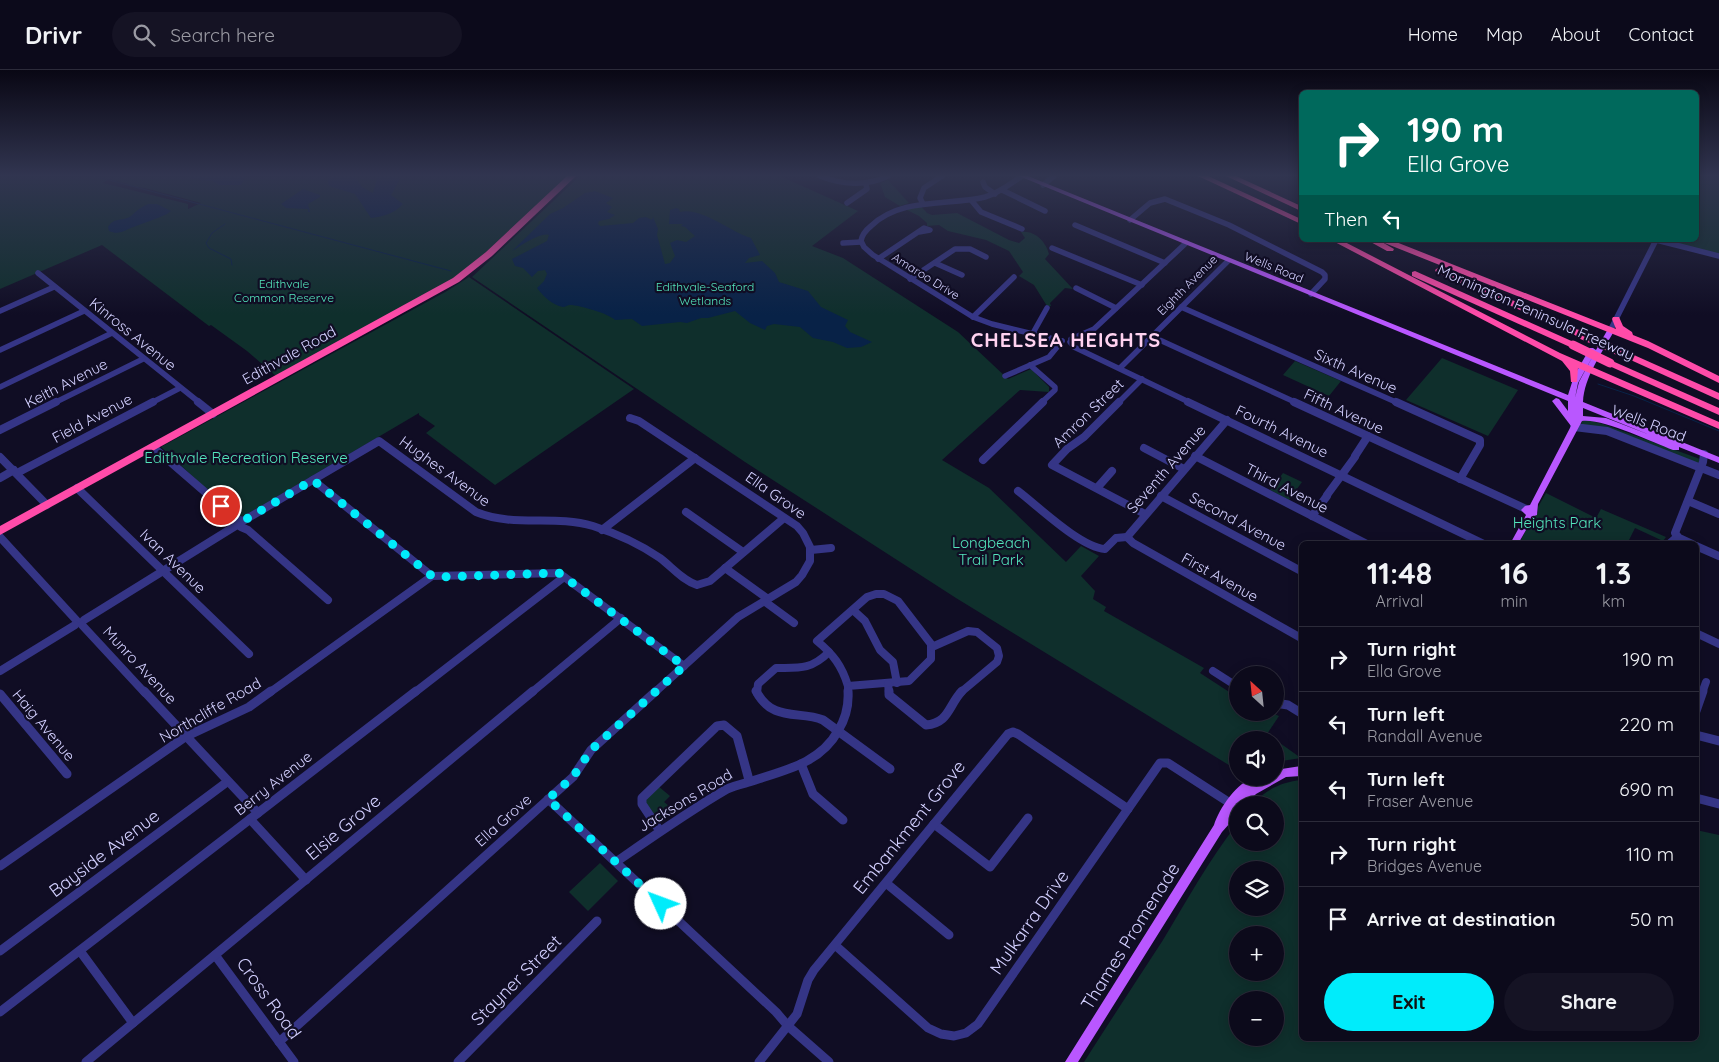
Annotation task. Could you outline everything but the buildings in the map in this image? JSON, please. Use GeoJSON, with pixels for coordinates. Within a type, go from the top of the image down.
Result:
{"type":"FeatureCollection","features":[{"type":"Feature","properties":{"kind":"highway","name":"Edithvale Road"},"geometry":{"type":"LineString","coordinates":[[0,531],[456,280],[489,254],[523,222]]}},
{"type":"Feature","properties":{"kind":"highway"},"geometry":{"type":"LineString","coordinates":[[1339,242],[1586,371],[1719,426]]}},
{"type":"Feature","properties":{"kind":"highway","name":"Mornington Peninsula Freeway"},"geometry":{"type":"LineString","coordinates":[[1344,242],[1719,412]]}},
{"type":"Feature","properties":{"kind":"highway","name":"Mornington Peninsula Freeway"},"geometry":{"type":"LineString","coordinates":[[1375,242],[1719,397]]}},
{"type":"Feature","properties":{"kind":"highway"},"geometry":{"type":"LineString","coordinates":[[1389,242],[1576,318],[1610,326],[1719,380]]}},
{"type":"Feature","properties":{"kind":"highway"},"geometry":{"type":"LineString","coordinates":[[1610,326],[1618,325],[1622,330],[1651,346]]}},
{"type":"Feature","properties":{"kind":"highway"},"geometry":{"type":"LineString","coordinates":[[1557,355],[1573,366],[1576,372],[1574,380]]}},
{"type":"Feature","properties":{"kind":"main road","name":"Wells Road"},"geometry":{"type":"LineString","coordinates":[[1136,222],[1542,389],[1575,414],[1704,455]]}},
{"type":"Feature","properties":{"kind":"main road"},"geometry":{"type":"LineString","coordinates":[[1515,541],[1530,509],[1571,436],[1586,371],[1610,326]]}},
{"type":"Feature","properties":{"kind":"main road","name":"Wells Road"},"geometry":{"type":"LineString","coordinates":[[1462,357],[1493,374],[1556,401],[1575,414],[1610,423],[1719,461]]}},
{"type":"Feature","properties":{"kind":"main road"},"geometry":{"type":"LineString","coordinates":[[1575,414],[1571,391],[1574,380],[1586,371]]}},
{"type":"Feature","properties":{"kind":"main road"},"geometry":{"type":"LineString","coordinates":[[1542,389],[1562,393],[1571,391]]}},
{"type":"Feature","properties":{"kind":"main road"},"geometry":{"type":"LineString","coordinates":[[1556,401],[1575,414]]}},
{"type":"Feature","properties":{"kind":"main road","name":"Thames Promenade"},"geometry":{"type":"LineString","coordinates":[[1284,773],[1299,771]]}},
{"type":"Feature","properties":{"kind":"main road","name":"Thames Promenade"},"geometry":{"type":"LineString","coordinates":[[1246,796],[1260,786]]}},
{"type":"Feature","properties":{"kind":"main road","name":"Thames Promenade"},"geometry":{"type":"LineString","coordinates":[[1071,1062],[1229,813]]}},
{"type":"Feature","properties":{"kind":"street"},"geometry":{"type":"LineString","coordinates":[[843,243],[861,242],[862,234],[876,222]]}},
{"type":"Feature","properties":{"kind":"street"},"geometry":{"type":"LineString","coordinates":[[1006,222],[1022,229]]}},
{"type":"Feature","properties":{"kind":"street"},"geometry":{"type":"LineString","coordinates":[[1222,222],[1322,272],[1325,275],[1325,279],[1311,294]]}},
{"type":"Feature","properties":{"kind":"street"},"geometry":{"type":"LineString","coordinates":[[1075,225],[1165,263]]}},
{"type":"Feature","properties":{"kind":"street"},"geometry":{"type":"LineString","coordinates":[[878,259],[919,232]]}},
{"type":"Feature","properties":{"kind":"street","name":"Amaroo Drive"},"geometry":{"type":"LineString","coordinates":[[861,242],[867,251],[878,259],[973,317],[1063,341]]}},
{"type":"Feature","properties":{"kind":"street"},"geometry":{"type":"LineString","coordinates":[[1610,326],[1655,242]]}},
{"type":"Feature","properties":{"kind":"street"},"geometry":{"type":"LineString","coordinates":[[1664,242],[1719,256]]}},
{"type":"Feature","properties":{"kind":"street"},"geometry":{"type":"LineString","coordinates":[[1005,376],[1049,356],[1063,341],[1094,329],[1186,243]]}},
{"type":"Feature","properties":{"kind":"street"},"geometry":{"type":"LineString","coordinates":[[910,279],[950,252],[960,248],[970,249],[986,256]]}},
{"type":"Feature","properties":{"kind":"street"},"geometry":{"type":"LineString","coordinates":[[1052,248],[1142,285]]}},
{"type":"Feature","properties":{"kind":"street","name":"Eighth Avenue"},"geometry":{"type":"LineString","coordinates":[[1120,368],[1228,261]]}},
{"type":"Feature","properties":{"kind":"street"},"geometry":{"type":"LineString","coordinates":[[935,263],[962,275]]}},
{"type":"Feature","properties":{"kind":"street","name":"Kinross Avenue"},"geometry":{"type":"LineString","coordinates":[[38,273],[84,312],[213,414]]}},
{"type":"Feature","properties":{"kind":"street"},"geometry":{"type":"LineString","coordinates":[[973,317],[1014,277]]}},
{"type":"Feature","properties":{"kind":"street"},"geometry":{"type":"LineString","coordinates":[[0,311],[54,287]]}},
{"type":"Feature","properties":{"kind":"street"},"geometry":{"type":"LineString","coordinates":[[1076,288],[1116,308]]}},
{"type":"Feature","properties":{"kind":"street","name":"Sixth Avenue"},"geometry":{"type":"LineString","coordinates":[[1181,307],[1478,438],[1480,445],[1460,479]]}},
{"type":"Feature","properties":{"kind":"street"},"geometry":{"type":"LineString","coordinates":[[1032,333],[1047,308]]}},
{"type":"Feature","properties":{"kind":"street"},"geometry":{"type":"LineString","coordinates":[[0,350],[84,312]]}},
{"type":"Feature","properties":{"kind":"street"},"geometry":{"type":"LineString","coordinates":[[0,387],[112,333]]}},
{"type":"Feature","properties":{"kind":"street","name":"Fifth Avenue"},"geometry":{"type":"LineString","coordinates":[[1151,336],[1460,479],[1530,509]]}},
{"type":"Feature","properties":{"kind":"street","name":"Fourth Avenue"},"geometry":{"type":"LineString","coordinates":[[1063,341],[1478,541]]}},
{"type":"Feature","properties":{"kind":"street","name":"Keith Avenue"},"geometry":{"type":"LineString","coordinates":[[0,430],[143,359]]}},
{"type":"Feature","properties":{"kind":"street"},"geometry":{"type":"LineString","coordinates":[[983,460],[1055,390],[1056,387],[1030,365]]}},
{"type":"Feature","properties":{"kind":"street","name":"Amron Street"},"geometry":{"type":"LineString","coordinates":[[1097,488],[1052,465],[1067,449],[1084,437],[1142,378]]}},
{"type":"Feature","properties":{"kind":"street","name":"Field Avenue"},"geometry":{"type":"LineString","coordinates":[[0,478],[180,388]]}},
{"type":"Feature","properties":{"kind":"street","name":"Wells Road"},"geometry":{"type":"LineString","coordinates":[[1575,414],[1607,431],[1719,475]]}},
{"type":"Feature","properties":{"kind":"street","name":"Ella Grove"},"geometry":{"type":"LineString","coordinates":[[280,1042],[573,777],[591,750],[738,616],[796,582],[804,575],[810,561],[811,550],[806,535],[695,458],[638,421],[630,418]]}},
{"type":"Feature","properties":{"kind":"street","name":"Seventh Avenue"},"geometry":{"type":"LineString","coordinates":[[1127,538],[1145,514],[1227,420]]}},
{"type":"Feature","properties":{"kind":"street"},"geometry":{"type":"LineString","coordinates":[[1312,516],[1368,436]]}},
{"type":"Feature","properties":{"kind":"street","name":"Hughes Avenue"},"geometry":{"type":"LineString","coordinates":[[313,480],[379,441],[460,499],[471,510],[486,518],[502,521],[567,520],[585,523],[658,557],[693,584],[705,584],[784,518]]}},
{"type":"Feature","properties":{"kind":"street"},"geometry":{"type":"LineString","coordinates":[[153,447],[328,600]]}},
{"type":"Feature","properties":{"kind":"street"},"geometry":{"type":"LineString","coordinates":[[1144,448],[1184,469]]}},
{"type":"Feature","properties":{"kind":"street"},"geometry":{"type":"LineString","coordinates":[[1686,541],[1677,537],[1675,530],[1688,501],[1704,455]]}},
{"type":"Feature","properties":{"kind":"street","name":"Third Avenue"},"geometry":{"type":"LineString","coordinates":[[1195,456],[1361,541]]}},
{"type":"Feature","properties":{"kind":"street"},"geometry":{"type":"LineString","coordinates":[[0,457],[47,505]]}},
{"type":"Feature","properties":{"kind":"street"},"geometry":{"type":"LineString","coordinates":[[602,530],[695,458]]}},
{"type":"Feature","properties":{"kind":"street"},"geometry":{"type":"LineString","coordinates":[[1112,471],[1097,488],[1145,514]]}},
{"type":"Feature","properties":{"kind":"street"},"geometry":{"type":"LineString","coordinates":[[0,671],[313,480],[432,576],[555,572],[621,618],[684,666]]}},
{"type":"Feature","properties":{"kind":"street","name":"Ivan Avenue"},"geometry":{"type":"LineString","coordinates":[[78,488],[249,654]]}},
{"type":"Feature","properties":{"kind":"street"},"geometry":{"type":"LineString","coordinates":[[1018,491],[1097,550],[1105,549],[1116,538],[1127,538]]}},
{"type":"Feature","properties":{"kind":"street","name":"Second Avenue"},"geometry":{"type":"LineString","coordinates":[[1161,496],[1299,570]]}},
{"type":"Feature","properties":{"kind":"street"},"geometry":{"type":"LineString","coordinates":[[1688,501],[1719,514]]}},
{"type":"Feature","properties":{"kind":"street"},"geometry":{"type":"LineString","coordinates":[[686,512],[743,552]]}},
{"type":"Feature","properties":{"kind":"street","name":"Munro Avenue"},"geometry":{"type":"LineString","coordinates":[[0,537],[227,782],[306,880]]}},
{"type":"Feature","properties":{"kind":"street"},"geometry":{"type":"LineString","coordinates":[[1672,541],[1677,537]]}},
{"type":"Feature","properties":{"kind":"street","name":"First Avenue"},"geometry":{"type":"LineString","coordinates":[[1127,538],[1299,637]]}},
{"type":"Feature","properties":{"kind":"street"},"geometry":{"type":"LineString","coordinates":[[1699,547],[1719,556]]}},
{"type":"Feature","properties":{"kind":"street"},"geometry":{"type":"LineString","coordinates":[[811,550],[831,548]]}},
{"type":"Feature","properties":{"kind":"street"},"geometry":{"type":"LineString","coordinates":[[725,568],[794,623]]}},
{"type":"Feature","properties":{"kind":"street","name":"Northcliffe Road"},"geometry":{"type":"LineString","coordinates":[[0,866],[185,737],[249,706],[432,576]]}},
{"type":"Feature","properties":{"kind":"street","name":"Berry Avenue"},"geometry":{"type":"LineString","coordinates":[[0,1012],[564,577]]}},
{"type":"Feature","properties":{"kind":"street"},"geometry":{"type":"LineString","coordinates":[[848,686],[888,684],[897,683],[909,681],[931,659],[932,647],[899,602],[882,593],[873,595],[853,610],[868,623],[876,644],[892,660],[897,670],[897,683]]}},
{"type":"Feature","properties":{"kind":"street","name":"Jacksons Road"},"geometry":{"type":"LineString","coordinates":[[618,864],[660,831],[729,788],[801,764],[816,756],[832,742],[849,705],[848,686],[843,670],[829,652],[817,641],[853,610]]}},
{"type":"Feature","properties":{"kind":"street","name":"Elsie Grove"},"geometry":{"type":"LineString","coordinates":[[86,1062],[621,618]]}},
{"type":"Feature","properties":{"kind":"street"},"geometry":{"type":"LineString","coordinates":[[888,684],[889,695],[926,724],[936,724],[944,719],[960,693],[997,662],[999,656],[997,648],[977,632],[968,631],[932,647]]}},
{"type":"Feature","properties":{"kind":"street"},"geometry":{"type":"LineString","coordinates":[[1699,634],[1719,644]]}},
{"type":"Feature","properties":{"kind":"street"},"geometry":{"type":"LineString","coordinates":[[829,652],[821,660],[805,668],[776,668],[758,684],[756,690],[758,696],[782,713],[791,716],[817,717],[839,730],[890,769]]}},
{"type":"Feature","properties":{"kind":"street"},"geometry":{"type":"LineString","coordinates":[[1213,672],[1229,682]]}},
{"type":"Feature","properties":{"kind":"street"},"geometry":{"type":"LineString","coordinates":[[1699,702],[1706,682]]}},
{"type":"Feature","properties":{"kind":"street","name":"Haig Avenue"},"geometry":{"type":"LineString","coordinates":[[0,694],[66,774]]}},
{"type":"Feature","properties":{"kind":"street"},"geometry":{"type":"LineString","coordinates":[[1284,705],[1299,712]]}},
{"type":"Feature","properties":{"kind":"street"},"geometry":{"type":"LineString","coordinates":[[660,831],[642,804],[642,798],[716,726],[724,725],[737,736],[750,780]]}},
{"type":"Feature","properties":{"kind":"street","name":"Embankment Grove"},"geometry":{"type":"LineString","coordinates":[[759,1062],[797,1014],[808,980],[814,970],[1012,729],[1128,809]]}},
{"type":"Feature","properties":{"kind":"street"},"geometry":{"type":"LineString","coordinates":[[1699,737],[1719,741]]}},
{"type":"Feature","properties":{"kind":"street","name":"Mulkarra Drive"},"geometry":{"type":"LineString","coordinates":[[834,945],[928,1028],[940,1035],[963,1036],[978,1024],[1158,766],[1164,762],[1229,801]]}},
{"type":"Feature","properties":{"kind":"street"},"geometry":{"type":"LineString","coordinates":[[801,764],[813,794],[843,820]]}},
{"type":"Feature","properties":{"kind":"street","name":"Bayside Avenue"},"geometry":{"type":"LineString","coordinates":[[0,951],[227,782]]}},
{"type":"Feature","properties":{"kind":"street"},"geometry":{"type":"LineString","coordinates":[[548,799],[829,1062]]}},
{"type":"Feature","properties":{"kind":"street"},"geometry":{"type":"LineString","coordinates":[[1699,799],[1719,804]]}},
{"type":"Feature","properties":{"kind":"street"},"geometry":{"type":"LineString","coordinates":[[934,824],[990,867],[1028,818]]}},
{"type":"Feature","properties":{"kind":"street"},"geometry":{"type":"LineString","coordinates":[[886,882],[949,935]]}},
{"type":"Feature","properties":{"kind":"street","name":"Stayner Street"},"geometry":{"type":"LineString","coordinates":[[458,1062],[597,921]]}},
{"type":"Feature","properties":{"kind":"street"},"geometry":{"type":"LineString","coordinates":[[80,951],[133,1023]]}},
{"type":"Feature","properties":{"kind":"street","name":"Cross Road"},"geometry":{"type":"LineString","coordinates":[[215,955],[294,1062]]}},
{"type":"Feature","properties":{"kind":"green space","name":"Edithvale Common Reserve"},"geometry":{"type":"Polygon","coordinates":[[[0,222],[518,222],[472,265],[443,286],[276,376],[247,351],[211,325],[209,326],[102,245],[0,289],[0,222]]]}},
{"type":"Feature","properties":{"kind":"green space","name":"Edithvale-Seaford Wetlands"},"geometry":{"type":"Polygon","coordinates":[[[530,222],[843,222],[812,246],[843,258],[958,332],[1008,379],[1031,369],[1049,387],[1049,392],[1020,390],[942,460],[989,488],[1066,562],[1081,546],[1099,556],[1081,576],[1095,591],[1093,599],[1106,607],[1104,611],[1204,668],[1200,673],[1229,692],[1229,721],[1276,721],[1269,731],[1229,731],[1229,765],[956,598],[745,462],[472,277],[530,222]]]}},
{"type":"Feature","properties":{"kind":"green space"},"geometry":{"type":"Polygon","coordinates":[[[975,222],[1009,240],[1019,243],[1025,238],[1021,232],[1031,233],[1043,241],[1049,254],[1045,259],[1073,289],[1065,288],[1050,303],[1051,306],[1047,306],[1034,285],[1019,276],[1023,272],[1009,251],[986,240],[948,231],[939,225],[927,226],[927,223],[975,222]]]}},
{"type":"Feature","properties":{"kind":"green space"},"geometry":{"type":"Polygon","coordinates":[[[1699,222],[1719,222],[1719,255],[1673,242],[1699,242],[1699,222]]]}},
{"type":"Feature","properties":{"kind":"green space","name":"Edithvale Recreation Reserve"},"geometry":{"type":"Polygon","coordinates":[[[469,277],[634,389],[495,485],[426,433],[435,426],[419,415],[419,413],[239,519],[161,447],[447,291],[469,277]]]}},
{"type":"Feature","properties":{"kind":"green space"},"geometry":{"type":"Polygon","coordinates":[[[1442,358],[1518,390],[1488,436],[1406,400],[1442,358]]]}},
{"type":"Feature","properties":{"kind":"green space"},"geometry":{"type":"Polygon","coordinates":[[[1295,361],[1341,381],[1329,396],[1283,375],[1295,361]]]}},
{"type":"Feature","properties":{"kind":"green space"},"geometry":{"type":"Polygon","coordinates":[[[1587,420],[1700,459],[1698,464],[1581,426],[1582,421],[1587,420]]]}},
{"type":"Feature","properties":{"kind":"green space"},"geometry":{"type":"Polygon","coordinates":[[[1283,473],[1302,482],[1289,500],[1270,490],[1283,473]]]}},
{"type":"Feature","properties":{"kind":"green space","name":"Heights Park"},"geometry":{"type":"Polygon","coordinates":[[[1546,493],[1596,518],[1601,509],[1666,537],[1663,541],[1635,528],[1628,541],[1520,541],[1533,516],[1538,513],[1538,507],[1546,493]]]}},
{"type":"Feature","properties":{"kind":"green space","name":"Edithvale-Seaford Wetlands"},"geometry":{"type":"Polygon","coordinates":[[[1284,746],[1299,757],[1299,758],[1284,761],[1284,746]]]}},
{"type":"Feature","properties":{"kind":"green space"},"geometry":{"type":"Polygon","coordinates":[[[1299,780],[1299,1041],[1699,1041],[1699,831],[1719,835],[1719,1062],[1084,1062],[1229,835],[1229,851],[1284,851],[1284,796],[1261,796],[1278,786],[1284,786],[1284,784],[1299,780]]]}},
{"type":"Feature","properties":{"kind":"green space"},"geometry":{"type":"Polygon","coordinates":[[[658,786],[670,796],[664,802],[675,811],[658,823],[645,804],[648,795],[658,786]]]}},
{"type":"Feature","properties":{"kind":"green space"},"geometry":{"type":"Polygon","coordinates":[[[600,863],[618,881],[588,911],[569,892],[600,863]]]}},
{"type":"Feature","properties":{"kind":"water"},"geometry":{"type":"Polygon","coordinates":[[[112,222],[145,222],[116,233],[109,231],[108,227],[112,222]]]}},
{"type":"Feature","properties":{"kind":"water"},"geometry":{"type":"Polygon","coordinates":[[[541,222],[599,222],[600,226],[655,222],[665,264],[670,263],[675,256],[670,243],[677,240],[686,242],[695,236],[685,227],[681,226],[683,224],[669,224],[669,222],[719,222],[751,238],[760,255],[749,258],[745,263],[762,261],[775,273],[779,282],[808,291],[821,307],[848,320],[845,326],[850,332],[872,342],[861,347],[847,348],[833,342],[813,338],[800,327],[774,324],[767,326],[765,330],[750,323],[735,311],[687,323],[642,326],[632,319],[615,320],[587,308],[574,305],[563,307],[545,297],[537,288],[544,281],[547,274],[545,270],[538,271],[532,277],[523,268],[515,266],[512,259],[547,241],[549,235],[536,237],[512,251],[541,222]]]}},
{"type":"Feature","properties":{"kind":"waterway"},"geometry":{"type":"LineString","coordinates":[[268,222],[451,271]]}},
{"type":"Feature","properties":{"kind":"waterway"},"geometry":{"type":"LineString","coordinates":[[225,224],[212,233],[206,243],[209,248],[231,259],[232,265]]}},
{"type":"Feature","properties":{"kind":"waterway"},"geometry":{"type":"LineString","coordinates":[[1598,384],[1634,396],[1719,431]]}},
{"type":"Feature","properties":{"kind":"district","name":"CHELSEA HEIGHTS"},"geometry":{"type":"Point","coordinates":[1066,339]}},
{"type":"Feature","properties":{"kind":"route"},"geometry":{"type":"LineString","coordinates":[[221,506],[234,518],[243,521],[313,480],[432,576],[559,573],[684,666],[591,750],[573,777],[548,799],[661,904]]}},
{"type":"Feature","properties":{"kind":"park label","name":"Longbeach Trail Park"},"geometry":{"type":"Point","coordinates":[991,550]}}]}
